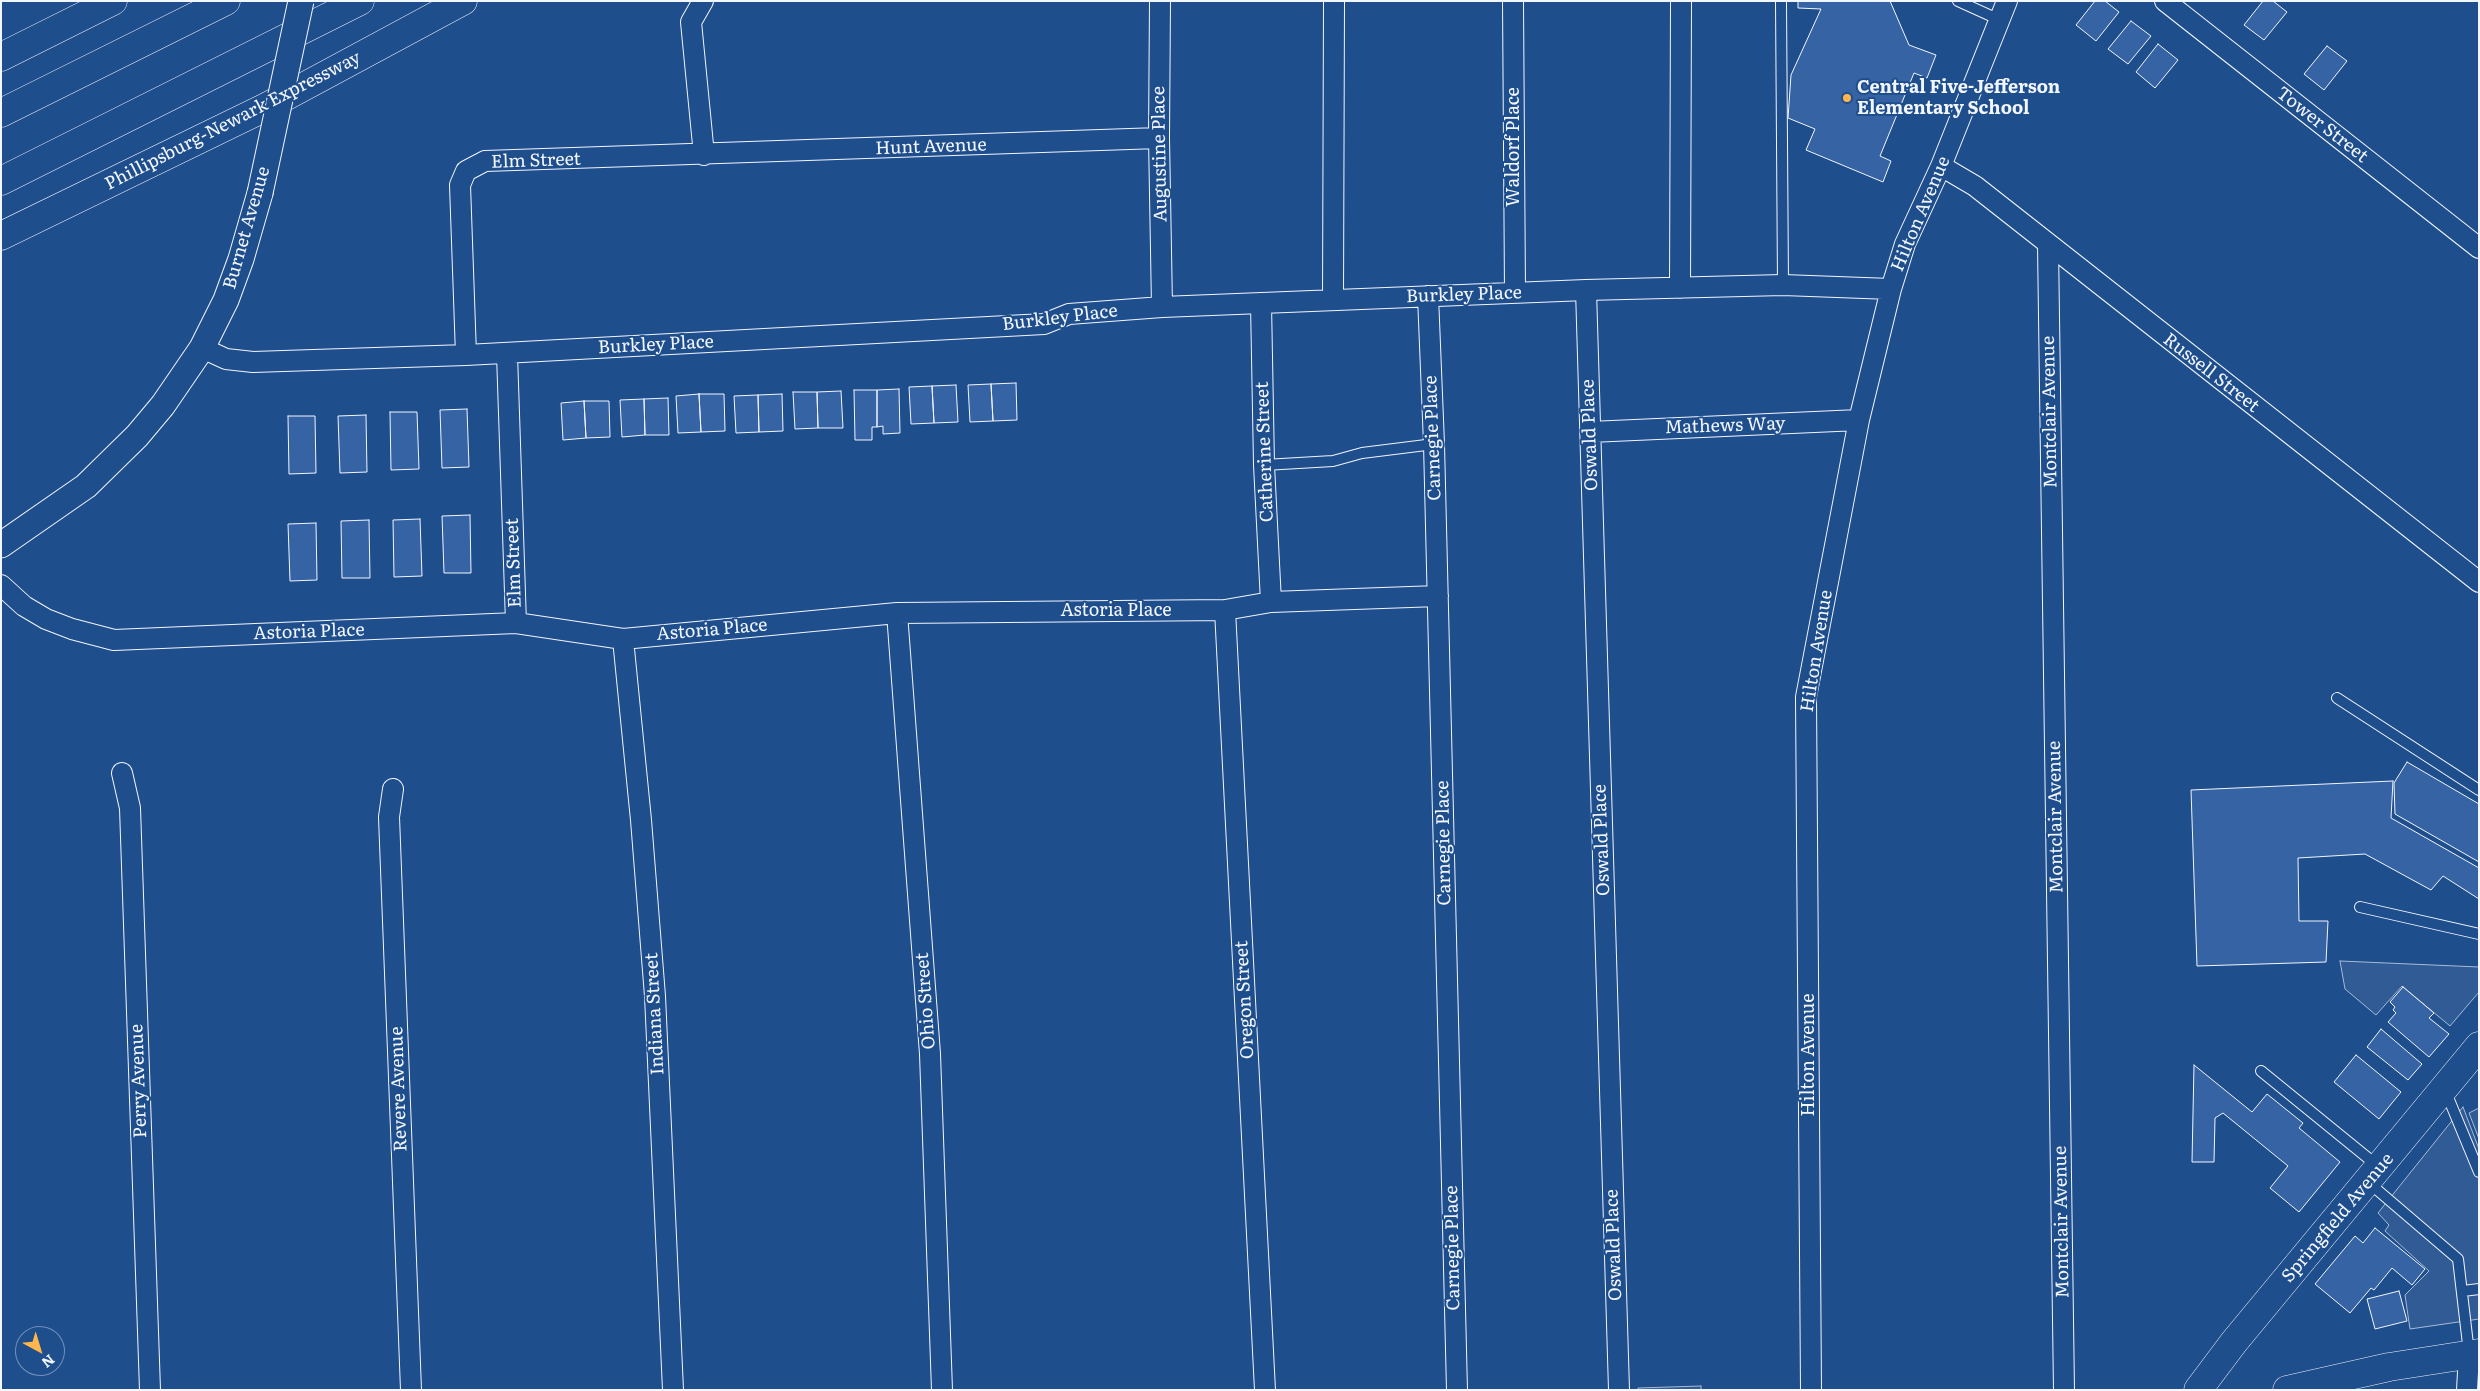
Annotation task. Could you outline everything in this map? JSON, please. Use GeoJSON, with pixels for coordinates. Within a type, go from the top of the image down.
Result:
{"type":"FeatureCollection","features":[{"type":"Feature","properties":{"kind":"main road"},"geometry":{"type":"LineString","coordinates":[[1,57],[113,1]]}},
{"type":"Feature","properties":{"kind":"main road"},"geometry":{"type":"LineString","coordinates":[[1,113],[226,1]]}},
{"type":"Feature","properties":{"kind":"main road"},"geometry":{"type":"LineString","coordinates":[[1,181],[360,1]]}},
{"type":"Feature","properties":{"kind":"main road","name":"Phillipsburg-Newark Expressway"},"geometry":{"type":"LineString","coordinates":[[1,236],[266,107],[462,1]]}},
{"type":"Feature","properties":{"kind":"main road","name":"Springfield Avenue"},"geometry":{"type":"LineString","coordinates":[[2198,1390],[2234,1342],[2479,1046]]}},
{"type":"Feature","properties":{"kind":"main road"},"geometry":{"type":"LineString","coordinates":[[2287,1390],[2389,1367],[2474,1353]]}},
{"type":"Feature","properties":{"kind":"street","name":"Burnet Avenue"},"geometry":{"type":"LineString","coordinates":[[1,545],[71,496],[111,461],[163,404],[202,348],[226,300],[242,259],[260,193],[301,1]]}},
{"type":"Feature","properties":{"kind":"street"},"geometry":{"type":"LineString","coordinates":[[703,1],[691,22],[704,156]]}},
{"type":"Feature","properties":{"kind":"street","name":"Augustine Place"},"geometry":{"type":"LineString","coordinates":[[1160,1],[1159,138],[1162,307]]}},
{"type":"Feature","properties":{"kind":"street"},"geometry":{"type":"LineString","coordinates":[[1333,300],[1334,1]]}},
{"type":"Feature","properties":{"kind":"street","name":"Waldorf Place"},"geometry":{"type":"LineString","coordinates":[[1514,1],[1515,292]]}},
{"type":"Feature","properties":{"kind":"street"},"geometry":{"type":"LineString","coordinates":[[1680,288],[1681,1]]}},
{"type":"Feature","properties":{"kind":"street","name":"Hilton Avenue"},"geometry":{"type":"LineString","coordinates":[[1812,1390],[1806,697],[1859,420],[1891,289],[1905,244],[1941,166],[2007,1]]}},
{"type":"Feature","properties":{"kind":"street","name":"Tower Street"},"geometry":{"type":"LineString","coordinates":[[2165,1],[2479,248]]}},
{"type":"Feature","properties":{"kind":"street","name":"Hunt Avenue"},"geometry":{"type":"LineString","coordinates":[[704,156],[1159,138]]}},
{"type":"Feature","properties":{"kind":"street","name":"Elm Street"},"geometry":{"type":"LineString","coordinates":[[466,356],[460,185],[466,171],[485,161],[704,156]]}},
{"type":"Feature","properties":{"kind":"street","name":"Russell Street"},"geometry":{"type":"LineString","coordinates":[[1941,166],[1975,186],[2479,582]]}},
{"type":"Feature","properties":{"kind":"street","name":"Montclair Avenue"},"geometry":{"type":"LineString","coordinates":[[2048,245],[2064,1390]]}},
{"type":"Feature","properties":{"kind":"street","name":"Burkley Place"},"geometry":{"type":"LineString","coordinates":[[202,348],[226,360],[253,362],[466,356],[1044,324],[1069,314],[1162,307],[1515,292],[1783,285],[1891,289]]}},
{"type":"Feature","properties":{"kind":"street","name":"Oswald Place"},"geometry":{"type":"LineString","coordinates":[[1586,290],[1619,1390]]}},
{"type":"Feature","properties":{"kind":"street","name":"Carnegie Place"},"geometry":{"type":"LineString","coordinates":[[1428,296],[1434,444],[1457,1390]]}},
{"type":"Feature","properties":{"kind":"street","name":"Catherine Street"},"geometry":{"type":"LineString","coordinates":[[1261,303],[1264,466],[1271,602]]}},
{"type":"Feature","properties":{"kind":"street","name":"Elm Street"},"geometry":{"type":"LineString","coordinates":[[507,354],[516,623]]}},
{"type":"Feature","properties":{"kind":"street","name":"Mathews Way"},"geometry":{"type":"LineString","coordinates":[[1590,432],[1859,420]]}},
{"type":"Feature","properties":{"kind":"street","name":"Astoria Place"},"geometry":{"type":"LineString","coordinates":[[1,585],[24,606],[46,619],[72,629],[114,640],[516,623],[624,639],[897,613],[1225,610],[1271,602],[1438,596]]}},
{"type":"Feature","properties":{"kind":"street","name":"Oregon Street"},"geometry":{"type":"LineString","coordinates":[[1225,610],[1265,1390]]}},
{"type":"Feature","properties":{"kind":"street","name":"Ohio Street"},"geometry":{"type":"LineString","coordinates":[[897,613],[930,1054],[942,1390]]}},
{"type":"Feature","properties":{"kind":"street","name":"Indiana Street"},"geometry":{"type":"LineString","coordinates":[[624,639],[655,996],[673,1390]]}},
{"type":"Feature","properties":{"kind":"street","name":"Perry Avenue"},"geometry":{"type":"LineString","coordinates":[[122,773],[130,808],[150,1390]]}},
{"type":"Feature","properties":{"kind":"street","name":"Revere Avenue"},"geometry":{"type":"LineString","coordinates":[[393,789],[389,817],[411,1390]]}},
{"type":"Feature","properties":{"kind":"street"},"geometry":{"type":"LineString","coordinates":[[2468,1390],[2474,1353]]}},
{"type":"Feature","properties":{"kind":"lane"},"geometry":{"type":"LineString","coordinates":[[1781,1],[1783,285]]}},
{"type":"Feature","properties":{"kind":"lane"},"geometry":{"type":"LineString","coordinates":[[1958,1],[2000,20]]}},
{"type":"Feature","properties":{"kind":"lane"},"geometry":{"type":"LineString","coordinates":[[1264,466],[1333,461],[1362,453],[1434,444]]}},
{"type":"Feature","properties":{"kind":"lane"},"geometry":{"type":"LineString","coordinates":[[2337,698],[2479,790]]}},
{"type":"Feature","properties":{"kind":"lane"},"geometry":{"type":"LineString","coordinates":[[2360,907],[2479,934]]}},
{"type":"Feature","properties":{"kind":"lane"},"geometry":{"type":"LineString","coordinates":[[2261,1071],[2374,1175],[2458,1258],[2474,1353]]}},
{"type":"Feature","properties":{"kind":"lane"},"geometry":{"type":"LineString","coordinates":[[2444,1089],[2479,1172]]}},
{"type":"Feature","properties":{"kind":"lane"},"geometry":{"type":"LineString","coordinates":[[2463,1291],[2479,1289]]}},
{"type":"Feature","properties":{"kind":"shaded area"},"geometry":{"type":"Polygon","coordinates":[[[2340,961],[2479,967],[2479,992],[2450,1026],[2402,986],[2376,1015],[2345,989],[2340,961]]]}},
{"type":"Feature","properties":{"kind":"shaded area"},"geometry":{"type":"Polygon","coordinates":[[[2463,1107],[2479,1149],[2479,1319],[2410,1329],[2405,1295],[2429,1271],[2385,1231],[2389,1225],[2378,1213],[2463,1107]]]}},
{"type":"Feature","properties":{"kind":"shaded area"},"geometry":{"type":"Polygon","coordinates":[[[2479,1108],[2479,1139],[2469,1113],[2479,1108]]]}},
{"type":"Feature","properties":{"kind":"shaded area"},"geometry":{"type":"Polygon","coordinates":[[[1701,1386],[1701,1390],[1638,1390],[1638,1388],[1701,1386]]]}},
{"type":"Feature","properties":{"kind":"building","name":"Central Five-Jefferson Elementary School"},"geometry":{"type":"Polygon","coordinates":[[[1798,1],[1890,1],[1909,45],[1936,55],[1927,78],[1914,73],[1880,156],[1891,161],[1883,182],[1806,150],[1815,129],[1788,118],[1791,75],[1821,9],[1798,8],[1798,1]]]}},
{"type":"Feature","properties":{"kind":"building"},"geometry":{"type":"Polygon","coordinates":[[[2095,1],[2105,1],[2119,12],[2096,41],[2076,25],[2095,1]]]}},
{"type":"Feature","properties":{"kind":"building"},"geometry":{"type":"Polygon","coordinates":[[[2263,1],[2273,1],[2287,12],[2264,40],[2244,25],[2263,1]]]}},
{"type":"Feature","properties":{"kind":"building"},"geometry":{"type":"Polygon","coordinates":[[[2131,21],[2151,36],[2128,64],[2108,49],[2131,21]]]}},
{"type":"Feature","properties":{"kind":"building"},"geometry":{"type":"Polygon","coordinates":[[[2158,44],[2178,60],[2155,88],[2136,72],[2158,44]]]}},
{"type":"Feature","properties":{"kind":"building"},"geometry":{"type":"Polygon","coordinates":[[[2327,46],[2347,61],[2324,90],[2304,74],[2327,46]]]}},
{"type":"Feature","properties":{"kind":"building"},"geometry":{"type":"Polygon","coordinates":[[[1016,383],[1017,420],[993,421],[991,384],[1016,383]]]}},
{"type":"Feature","properties":{"kind":"building"},"geometry":{"type":"Polygon","coordinates":[[[991,384],[993,421],[970,422],[968,385],[991,384]]]}},
{"type":"Feature","properties":{"kind":"building"},"geometry":{"type":"Polygon","coordinates":[[[956,385],[958,422],[934,423],[932,386],[956,385]]]}},
{"type":"Feature","properties":{"kind":"building"},"geometry":{"type":"Polygon","coordinates":[[[932,386],[934,423],[911,424],[909,387],[932,386]]]}},
{"type":"Feature","properties":{"kind":"building"},"geometry":{"type":"Polygon","coordinates":[[[899,389],[900,433],[883,434],[883,426],[877,427],[877,390],[899,389]]]}},
{"type":"Feature","properties":{"kind":"building"},"geometry":{"type":"Polygon","coordinates":[[[854,390],[877,390],[877,427],[872,427],[872,440],[855,440],[854,390]]]}},
{"type":"Feature","properties":{"kind":"building"},"geometry":{"type":"Polygon","coordinates":[[[841,391],[843,428],[818,428],[817,392],[841,391]]]}},
{"type":"Feature","properties":{"kind":"building"},"geometry":{"type":"Polygon","coordinates":[[[793,392],[817,392],[818,428],[795,429],[793,392]]]}},
{"type":"Feature","properties":{"kind":"building"},"geometry":{"type":"Polygon","coordinates":[[[699,394],[701,432],[678,433],[676,396],[699,394]]]}},
{"type":"Feature","properties":{"kind":"building"},"geometry":{"type":"Polygon","coordinates":[[[699,394],[724,394],[725,431],[701,432],[699,394]]]}},
{"type":"Feature","properties":{"kind":"building"},"geometry":{"type":"Polygon","coordinates":[[[782,394],[783,431],[759,432],[758,395],[782,394]]]}},
{"type":"Feature","properties":{"kind":"building"},"geometry":{"type":"Polygon","coordinates":[[[758,395],[759,432],[736,433],[734,396],[758,395]]]}},
{"type":"Feature","properties":{"kind":"building"},"geometry":{"type":"Polygon","coordinates":[[[668,398],[669,435],[645,435],[644,399],[668,398]]]}},
{"type":"Feature","properties":{"kind":"building"},"geometry":{"type":"Polygon","coordinates":[[[644,399],[645,435],[622,437],[620,400],[644,399]]]}},
{"type":"Feature","properties":{"kind":"building"},"geometry":{"type":"Polygon","coordinates":[[[584,401],[586,438],[563,440],[561,403],[584,401]]]}},
{"type":"Feature","properties":{"kind":"building"},"geometry":{"type":"Polygon","coordinates":[[[584,401],[609,401],[610,437],[586,438],[584,401]]]}},
{"type":"Feature","properties":{"kind":"building"},"geometry":{"type":"Polygon","coordinates":[[[467,409],[469,467],[442,468],[440,410],[467,409]]]}},
{"type":"Feature","properties":{"kind":"building"},"geometry":{"type":"Polygon","coordinates":[[[390,412],[417,412],[419,469],[391,470],[390,412]]]}},
{"type":"Feature","properties":{"kind":"building"},"geometry":{"type":"Polygon","coordinates":[[[366,415],[367,472],[340,473],[338,416],[366,415]]]}},
{"type":"Feature","properties":{"kind":"building"},"geometry":{"type":"Polygon","coordinates":[[[288,416],[315,416],[316,473],[289,474],[288,416]]]}},
{"type":"Feature","properties":{"kind":"building"},"geometry":{"type":"Polygon","coordinates":[[[470,515],[471,573],[444,573],[442,516],[470,515]]]}},
{"type":"Feature","properties":{"kind":"building"},"geometry":{"type":"Polygon","coordinates":[[[420,519],[422,576],[394,577],[393,520],[420,519]]]}},
{"type":"Feature","properties":{"kind":"building"},"geometry":{"type":"Polygon","coordinates":[[[369,520],[370,578],[342,578],[341,521],[369,520]]]}},
{"type":"Feature","properties":{"kind":"building"},"geometry":{"type":"Polygon","coordinates":[[[316,523],[317,580],[290,581],[288,524],[316,523]]]}},
{"type":"Feature","properties":{"kind":"building"},"geometry":{"type":"Polygon","coordinates":[[[2407,762],[2479,804],[2479,862],[2395,814],[2394,783],[2407,762]]]}},
{"type":"Feature","properties":{"kind":"building"},"geometry":{"type":"Polygon","coordinates":[[[2393,781],[2391,818],[2479,868],[2479,899],[2443,876],[2431,890],[2365,854],[2298,858],[2299,921],[2328,921],[2326,962],[2197,966],[2191,790],[2393,781]]]}},
{"type":"Feature","properties":{"kind":"building"},"geometry":{"type":"Polygon","coordinates":[[[2403,987],[2434,1013],[2429,1018],[2449,1034],[2429,1057],[2388,1022],[2396,1013],[2393,1010],[2395,1007],[2390,1002],[2403,987]]]}},
{"type":"Feature","properties":{"kind":"building"},"geometry":{"type":"Polygon","coordinates":[[[2381,1029],[2422,1064],[2408,1080],[2367,1047],[2381,1029]]]}},
{"type":"Feature","properties":{"kind":"building"},"geometry":{"type":"Polygon","coordinates":[[[2356,1055],[2401,1092],[2379,1119],[2334,1082],[2356,1055]]]}},
{"type":"Feature","properties":{"kind":"building"},"geometry":{"type":"Polygon","coordinates":[[[2194,1065],[2252,1112],[2267,1094],[2303,1123],[2299,1128],[2340,1162],[2299,1212],[2270,1188],[2288,1166],[2223,1113],[2215,1118],[2214,1162],[2192,1162],[2194,1065]]]}},
{"type":"Feature","properties":{"kind":"building"},"geometry":{"type":"Polygon","coordinates":[[[2375,1228],[2425,1269],[2412,1285],[2392,1268],[2374,1290],[2371,1288],[2350,1313],[2315,1284],[2355,1236],[2363,1243],[2375,1228]]]}},
{"type":"Feature","properties":{"kind":"building"},"geometry":{"type":"Polygon","coordinates":[[[2399,1291],[2407,1321],[2375,1329],[2367,1299],[2399,1291]]]}},
{"type":"Feature","properties":{"kind":"place","name":"Central Five-Jefferson Elementary School"},"geometry":{"type":"Point","coordinates":[1847,98]}}]}
